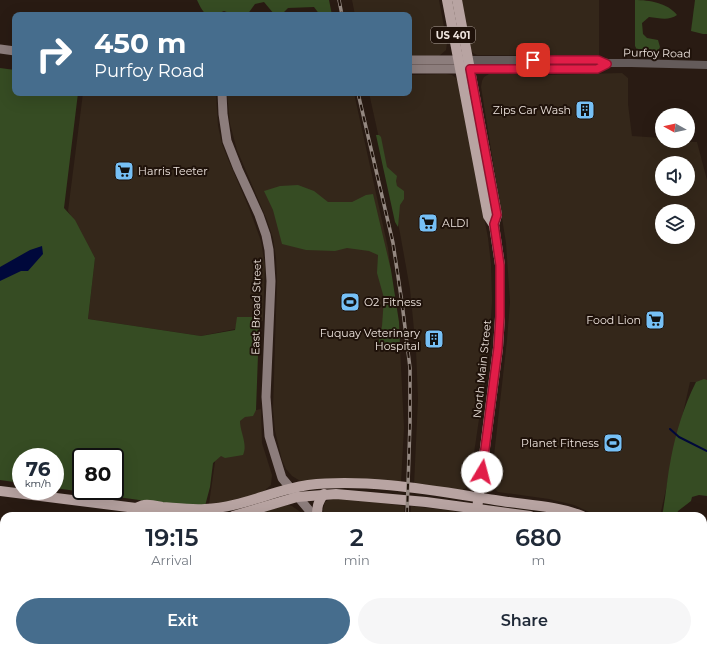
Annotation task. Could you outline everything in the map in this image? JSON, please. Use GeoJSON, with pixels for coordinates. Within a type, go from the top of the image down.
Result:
{"type":"FeatureCollection","features":[{"type":"Feature","properties":{"kind":"highway","name":"North Main Street"},"geometry":{"type":"LineString","coordinates":[[447,0],[488,216],[494,224]]}},
{"type":"Feature","properties":{"kind":"highway","name":"North Main Street"},"geometry":{"type":"LineString","coordinates":[[457,0],[497,215],[494,224],[500,265],[500,317],[494,376],[476,512]]}},
{"type":"Feature","properties":{"kind":"highway"},"geometry":{"type":"LineString","coordinates":[[136,508],[143,504],[186,509],[223,507],[250,501],[290,489],[321,484],[352,483],[409,488],[543,507],[568,512]]}},
{"type":"Feature","properties":{"kind":"highway"},"geometry":{"type":"LineString","coordinates":[[0,491],[136,508],[141,512]]}},
{"type":"Feature","properties":{"kind":"highway"},"geometry":{"type":"LineString","coordinates":[[317,512],[317,505],[324,494]]}},
{"type":"Feature","properties":{"kind":"highway"},"geometry":{"type":"LineString","coordinates":[[246,512],[297,497],[324,494],[394,499],[476,512]]}},
{"type":"Feature","properties":{"kind":"main road"},"geometry":{"type":"LineString","coordinates":[[0,49],[12,51]]}},
{"type":"Feature","properties":{"kind":"main road"},"geometry":{"type":"LineString","coordinates":[[412,60],[470,64]]}},
{"type":"Feature","properties":{"kind":"main road"},"geometry":{"type":"LineString","coordinates":[[412,69],[459,64]]}},
{"type":"Feature","properties":{"kind":"main road","name":"East Broad Street"},"geometry":{"type":"LineString","coordinates":[[222,96],[227,141],[259,215],[266,235],[269,250],[271,281],[266,397],[267,420],[270,436],[277,466],[282,478],[310,512]]}},
{"type":"Feature","properties":{"kind":"street","name":"Purfoy Road"},"geometry":{"type":"LineString","coordinates":[[470,64],[598,60],[607,64],[631,63],[707,65]]}},
{"type":"Feature","properties":{"kind":"shaded area"},"geometry":{"type":"Polygon","coordinates":[[[352,0],[439,0],[447,43],[446,50],[439,56],[412,56],[412,12],[354,12],[352,0]]]}},
{"type":"Feature","properties":{"kind":"shaded area"},"geometry":{"type":"Polygon","coordinates":[[[460,0],[599,0],[599,55],[477,55],[470,49],[460,0]]]}},
{"type":"Feature","properties":{"kind":"shaded area"},"geometry":{"type":"Polygon","coordinates":[[[494,73],[529,73],[549,75],[622,73],[628,78],[628,104],[632,136],[655,138],[655,148],[695,148],[695,142],[697,142],[707,180],[707,382],[690,382],[661,512],[589,512],[574,505],[549,499],[498,492],[492,486],[491,482],[510,302],[506,243],[481,87],[484,77],[494,73]]]}},
{"type":"Feature","properties":{"kind":"shaded area"},"geometry":{"type":"Polygon","coordinates":[[[446,74],[452,75],[458,82],[488,238],[491,264],[492,301],[489,350],[470,481],[467,487],[458,491],[414,485],[418,399],[416,350],[410,289],[400,233],[370,96],[412,96],[412,75],[446,74]]]}},
{"type":"Feature","properties":{"kind":"shaded area"},"geometry":{"type":"Polygon","coordinates":[[[83,96],[216,96],[218,126],[222,144],[261,241],[265,266],[263,321],[238,317],[235,329],[201,336],[88,319],[95,258],[68,211],[83,96]]]}},
{"type":"Feature","properties":{"kind":"shaded area"},"geometry":{"type":"Polygon","coordinates":[[[227,96],[355,96],[388,248],[400,347],[404,428],[401,483],[302,482],[292,476],[286,469],[282,460],[275,431],[273,409],[277,280],[273,238],[267,220],[237,150],[230,124],[227,96]]]}},
{"type":"Feature","properties":{"kind":"shaded area"},"geometry":{"type":"Polygon","coordinates":[[[42,246],[43,254],[28,271],[21,271],[0,281],[0,267],[30,250],[42,246]]]}},
{"type":"Feature","properties":{"kind":"shaded area"},"geometry":{"type":"Polygon","coordinates":[[[261,409],[262,443],[272,475],[271,485],[263,492],[233,502],[209,504],[216,455],[238,414],[261,409]]]}},
{"type":"Feature","properties":{"kind":"shaded area"},"geometry":{"type":"Polygon","coordinates":[[[345,498],[404,506],[404,512],[324,512],[325,502],[330,499],[345,498]]]}},
{"type":"Feature","properties":{"kind":"shaded area"},"geometry":{"type":"Polygon","coordinates":[[[287,505],[292,506],[300,512],[264,512],[287,505]]]}},
{"type":"Feature","properties":{"kind":"shaded area"},"geometry":{"type":"Polygon","coordinates":[[[411,506],[456,512],[411,512],[411,506]]]}},
{"type":"Feature","properties":{"kind":"green space"},"geometry":{"type":"Polygon","coordinates":[[[197,0],[329,0],[331,12],[318,12],[314,7],[288,8],[284,12],[272,12],[264,2],[255,4],[249,12],[204,12],[197,0]]]}},
{"type":"Feature","properties":{"kind":"green space"},"geometry":{"type":"Polygon","coordinates":[[[635,0],[658,3],[669,8],[677,15],[667,19],[649,17],[642,23],[643,34],[647,38],[658,40],[660,47],[658,51],[637,50],[635,46],[635,0]]]}},
{"type":"Feature","properties":{"kind":"green space"},"geometry":{"type":"Polygon","coordinates":[[[695,0],[707,0],[707,34],[691,31],[695,0]]]}},
{"type":"Feature","properties":{"kind":"green space"},"geometry":{"type":"Polygon","coordinates":[[[0,68],[12,70],[12,96],[78,96],[64,208],[75,220],[95,258],[88,319],[201,336],[235,330],[237,317],[254,317],[258,322],[259,327],[256,410],[253,416],[245,417],[240,421],[245,447],[243,455],[225,458],[221,456],[213,463],[210,487],[205,506],[160,503],[124,498],[124,448],[72,448],[72,490],[64,489],[64,448],[12,448],[12,482],[0,480],[0,68]]]}},
{"type":"Feature","properties":{"kind":"green space"},"geometry":{"type":"Polygon","coordinates":[[[376,135],[381,137],[387,167],[397,176],[397,186],[404,191],[404,199],[400,205],[398,227],[395,222],[376,135]]]}},
{"type":"Feature","properties":{"kind":"green space"},"geometry":{"type":"Polygon","coordinates":[[[298,185],[314,191],[328,202],[352,202],[366,195],[373,194],[391,270],[399,322],[400,347],[378,344],[382,326],[384,298],[377,273],[378,255],[369,251],[347,248],[335,251],[306,250],[282,244],[273,210],[264,191],[280,186],[298,185]]]}},
{"type":"Feature","properties":{"kind":"green space"},"geometry":{"type":"Polygon","coordinates":[[[704,379],[707,380],[707,496],[699,495],[692,497],[691,501],[678,512],[663,512],[675,439],[688,400],[696,382],[704,379]]]}},
{"type":"Feature","properties":{"kind":"waterway"},"geometry":{"type":"LineString","coordinates":[[670,429],[679,437],[707,451]]}},
{"type":"Feature","properties":{"kind":"railway"},"geometry":{"type":"LineString","coordinates":[[339,0],[341,12]]}},
{"type":"Feature","properties":{"kind":"railway"},"geometry":{"type":"LineString","coordinates":[[359,96],[393,243],[410,368],[407,512]]}},
{"type":"Feature","properties":{"kind":"place","name":"Zips Car Wash"},"geometry":{"type":"Point","coordinates":[585,110]}},
{"type":"Feature","properties":{"kind":"place","name":"Harris Teeter"},"geometry":{"type":"Point","coordinates":[124,171]}},
{"type":"Feature","properties":{"kind":"place","name":"ALDI"},"geometry":{"type":"Point","coordinates":[428,223]}},
{"type":"Feature","properties":{"kind":"place","name":"O2 Fitness"},"geometry":{"type":"Point","coordinates":[350,302]}},
{"type":"Feature","properties":{"kind":"place","name":"Food Lion"},"geometry":{"type":"Point","coordinates":[655,320]}},
{"type":"Feature","properties":{"kind":"place","name":"Fuquay Veterinary Hospital"},"geometry":{"type":"Point","coordinates":[434,339]}},
{"type":"Feature","properties":{"kind":"place","name":"Planet Fitness"},"geometry":{"type":"Point","coordinates":[613,443]}},
{"type":"Feature","properties":{"kind":"route"},"geometry":{"type":"LineString","coordinates":[[482,472],[498,348],[501,280],[498,246],[494,224],[497,215],[470,69],[597,69],[607,64],[598,60],[533,60]]}}]}
